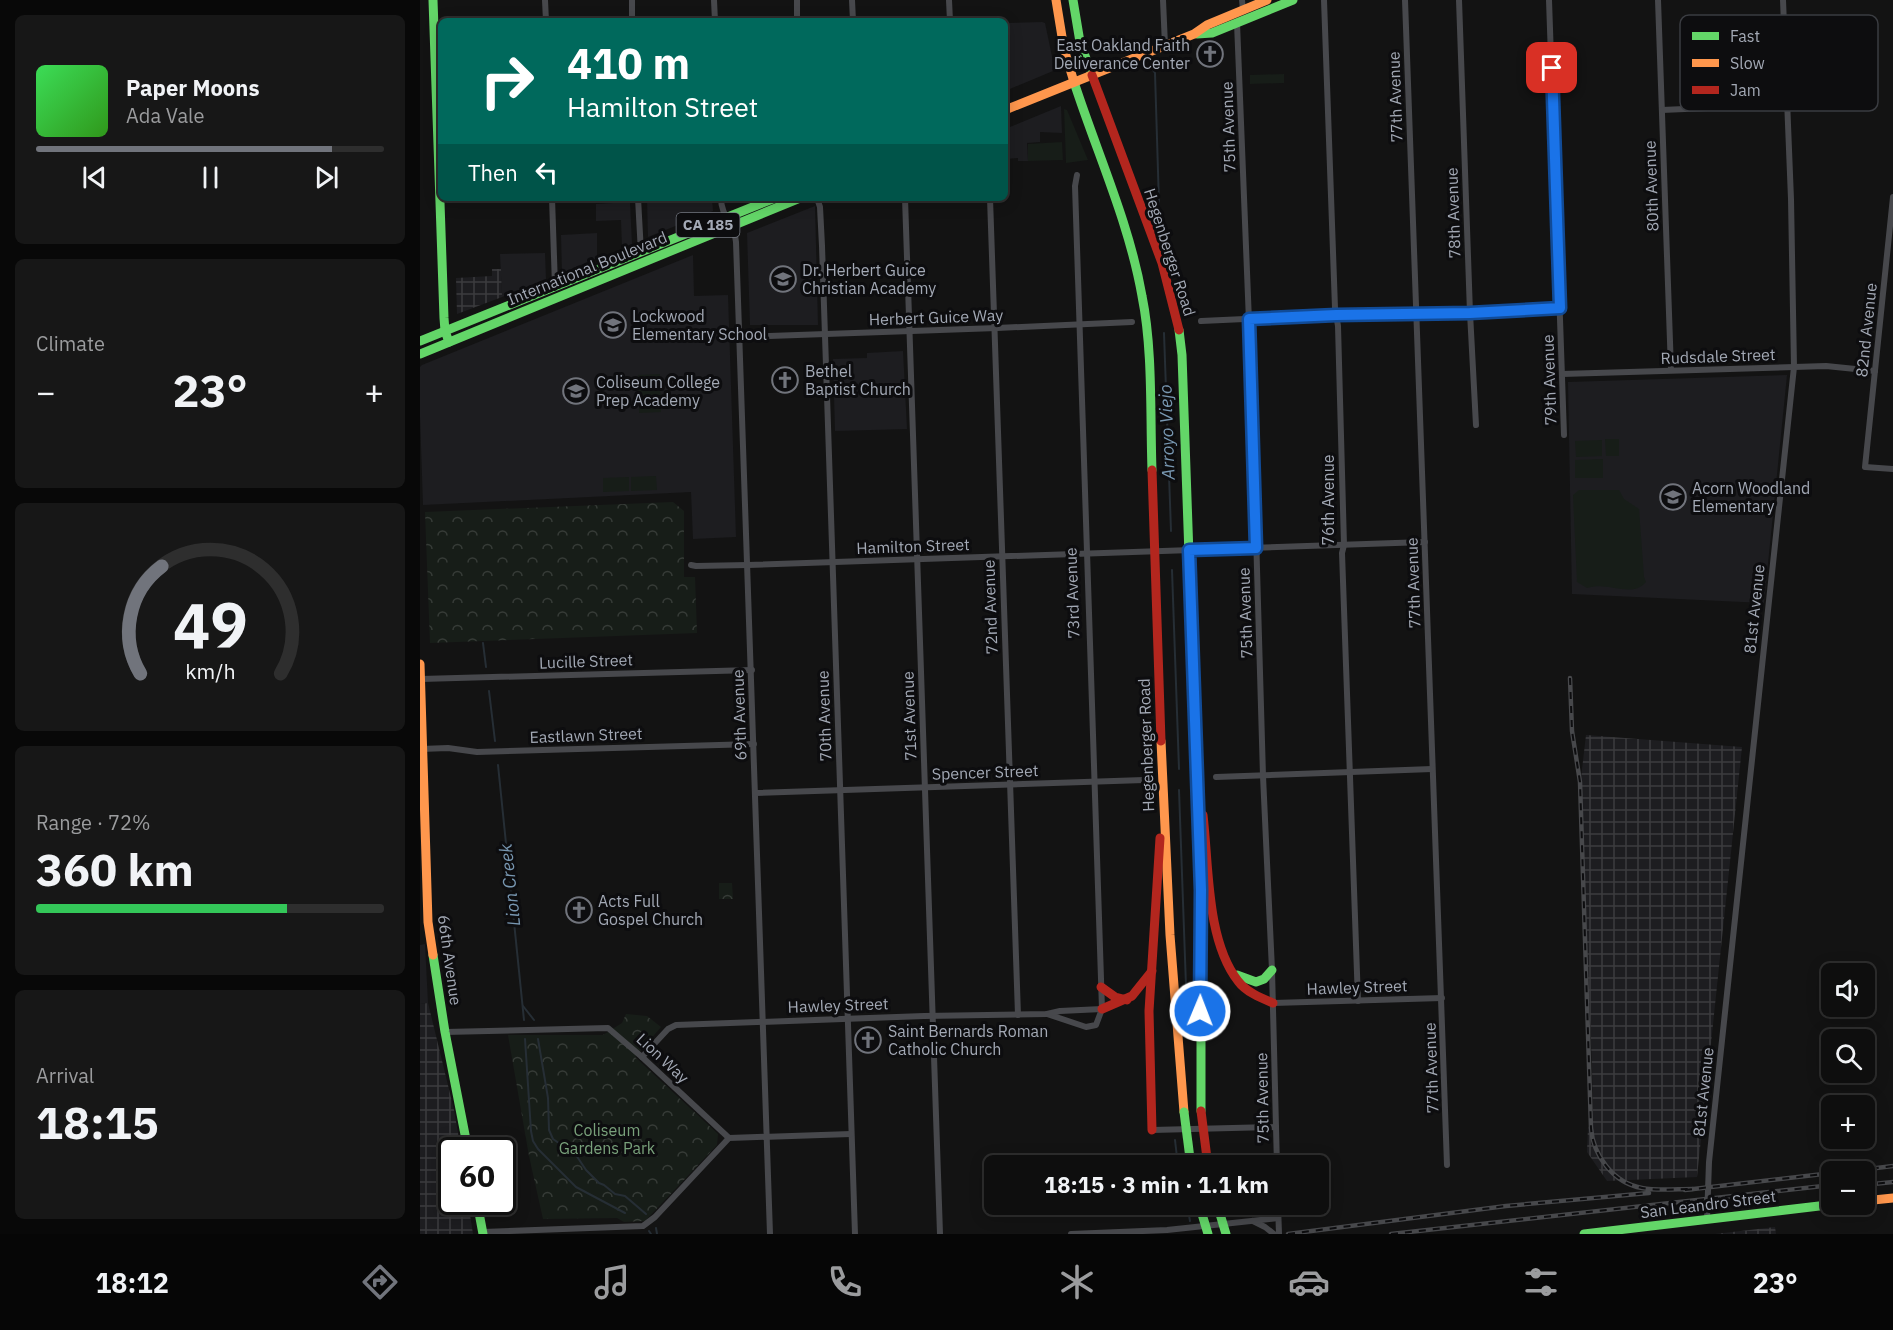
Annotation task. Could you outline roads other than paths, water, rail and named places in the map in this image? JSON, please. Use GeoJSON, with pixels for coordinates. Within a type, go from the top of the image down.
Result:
{"type":"FeatureCollection","features":[{"type":"Feature","properties":{"kind":"main road"},"geometry":{"type":"LineString","coordinates":[[432,0],[438,153]]}},
{"type":"Feature","properties":{"kind":"main road"},"geometry":{"type":"LineString","coordinates":[[1056,0],[1063,45],[1074,82]]}},
{"type":"Feature","properties":{"kind":"main road"},"geometry":{"type":"LineString","coordinates":[[1073,0],[1080,42],[1092,75]]}},
{"type":"Feature","properties":{"kind":"main road"},"geometry":{"type":"LineString","coordinates":[[1008,109],[1194,34],[1242,5],[1266,0]]}},
{"type":"Feature","properties":{"kind":"main road"},"geometry":{"type":"LineString","coordinates":[[1194,34],[1212,33],[1293,0]]}},
{"type":"Feature","properties":{"kind":"main road","name":"Hegenberger Road"},"geometry":{"type":"LineString","coordinates":[[1092,75],[1162,263],[1179,326],[1182,356],[1201,900],[1201,1111],[1207,1155]]}},
{"type":"Feature","properties":{"kind":"main road","name":"Hegenberger Road"},"geometry":{"type":"LineString","coordinates":[[1074,82],[1130,243],[1145,300],[1148,330],[1162,779],[1170,935],[1190,1155]]}},
{"type":"Feature","properties":{"kind":"main road"},"geometry":{"type":"LineString","coordinates":[[440,201],[445,331],[449,342]]}},
{"type":"Feature","properties":{"kind":"main road","name":"International Boulevard"},"geometry":{"type":"LineString","coordinates":[[420,354],[728,222],[769,201]]}},
{"type":"Feature","properties":{"kind":"main road","name":"International Boulevard"},"geometry":{"type":"LineString","coordinates":[[420,341],[641,253],[791,201]]}},
{"type":"Feature","properties":{"kind":"main road","name":"66th Avenue"},"geometry":{"type":"LineString","coordinates":[[420,664],[423,886],[445,1032],[465,1137]]}},
{"type":"Feature","properties":{"kind":"main road"},"geometry":{"type":"LineString","coordinates":[[1197,777],[1219,936],[1225,958],[1240,984],[1273,1004]]}},
{"type":"Feature","properties":{"kind":"main road"},"geometry":{"type":"LineString","coordinates":[[1152,1130],[1149,1011],[1162,779]]}},
{"type":"Feature","properties":{"kind":"main road"},"geometry":{"type":"LineString","coordinates":[[1102,1010],[1136,994],[1153,969]]}},
{"type":"Feature","properties":{"kind":"main road"},"geometry":{"type":"LineString","coordinates":[[1232,972],[1251,983],[1264,979],[1272,970]]}},
{"type":"Feature","properties":{"kind":"main road"},"geometry":{"type":"LineString","coordinates":[[1101,987],[1115,997],[1127,1000]]}},
{"type":"Feature","properties":{"kind":"main road"},"geometry":{"type":"LineString","coordinates":[[1875,1200],[1893,1198]]}},
{"type":"Feature","properties":{"kind":"main road","name":"San Leandro Street"},"geometry":{"type":"LineString","coordinates":[[1584,1234],[1821,1206]]}},
{"type":"Feature","properties":{"kind":"main road"},"geometry":{"type":"LineString","coordinates":[[480,1215],[483,1233]]}},
{"type":"Feature","properties":{"kind":"main road"},"geometry":{"type":"LineString","coordinates":[[1202,1215],[1208,1234]]}},
{"type":"Feature","properties":{"kind":"main road"},"geometry":{"type":"LineString","coordinates":[[1220,1215],[1226,1234]]}},
{"type":"Feature","properties":{"kind":"street"},"geometry":{"type":"LineString","coordinates":[[545,0],[546,18]]}},
{"type":"Feature","properties":{"kind":"street"},"geometry":{"type":"LineString","coordinates":[[632,0],[632,18]]}},
{"type":"Feature","properties":{"kind":"street"},"geometry":{"type":"LineString","coordinates":[[714,0],[715,18]]}},
{"type":"Feature","properties":{"kind":"street"},"geometry":{"type":"LineString","coordinates":[[797,0],[797,18]]}},
{"type":"Feature","properties":{"kind":"street"},"geometry":{"type":"LineString","coordinates":[[852,0],[853,18]]}},
{"type":"Feature","properties":{"kind":"street"},"geometry":{"type":"LineString","coordinates":[[949,0],[950,18]]}},
{"type":"Feature","properties":{"kind":"street"},"geometry":{"type":"LineString","coordinates":[[1163,0],[1165,45]]}},
{"type":"Feature","properties":{"kind":"street","name":"76th Avenue"},"geometry":{"type":"LineString","coordinates":[[1324,0],[1338,326],[1344,545],[1342,555],[1358,1001]]}},
{"type":"Feature","properties":{"kind":"street","name":"77th Avenue"},"geometry":{"type":"LineString","coordinates":[[1405,0],[1447,1165]]}},
{"type":"Feature","properties":{"kind":"street","name":"78th Avenue"},"geometry":{"type":"LineString","coordinates":[[1459,0],[1476,425]]}},
{"type":"Feature","properties":{"kind":"street","name":"79th Avenue"},"geometry":{"type":"LineString","coordinates":[[1550,0],[1564,435]]}},
{"type":"Feature","properties":{"kind":"street","name":"80th Avenue"},"geometry":{"type":"LineString","coordinates":[[1658,0],[1671,370]]}},
{"type":"Feature","properties":{"kind":"street","name":"81st Avenue"},"geometry":{"type":"LineString","coordinates":[[1783,0],[1783,15]]}},
{"type":"Feature","properties":{"kind":"street","name":"75th Avenue"},"geometry":{"type":"LineString","coordinates":[[1237,23],[1277,1155]]}},
{"type":"Feature","properties":{"kind":"street"},"geometry":{"type":"LineString","coordinates":[[1662,110],[1680,109]]}},
{"type":"Feature","properties":{"kind":"street","name":"81st Avenue"},"geometry":{"type":"LineString","coordinates":[[1707,1219],[1709,1162],[1794,367],[1786,111]]}},
{"type":"Feature","properties":{"kind":"street","name":"73rd Avenue"},"geometry":{"type":"LineString","coordinates":[[1077,175],[1074,186],[1102,1010]]}},
{"type":"Feature","properties":{"kind":"street","name":"82nd Avenue"},"geometry":{"type":"LineString","coordinates":[[1893,197],[1865,467],[1893,469]]}},
{"type":"Feature","properties":{"kind":"street"},"geometry":{"type":"LineString","coordinates":[[552,201],[555,286]]}},
{"type":"Feature","properties":{"kind":"street"},"geometry":{"type":"LineString","coordinates":[[638,201],[641,253]]}},
{"type":"Feature","properties":{"kind":"street","name":"69th Avenue"},"geometry":{"type":"LineString","coordinates":[[721,201],[721,209],[736,242],[770,1234]]}},
{"type":"Feature","properties":{"kind":"street","name":"70th Avenue"},"geometry":{"type":"LineString","coordinates":[[818,201],[825,334],[855,1234]]}},
{"type":"Feature","properties":{"kind":"street","name":"71st Avenue"},"geometry":{"type":"LineString","coordinates":[[905,201],[940,1234]]}},
{"type":"Feature","properties":{"kind":"street","name":"72nd Avenue"},"geometry":{"type":"LineString","coordinates":[[990,201],[1018,1015]]}},
{"type":"Feature","properties":{"kind":"street"},"geometry":{"type":"LineString","coordinates":[[1885,281],[1893,282]]}},
{"type":"Feature","properties":{"kind":"street"},"geometry":{"type":"LineString","coordinates":[[1201,321],[1560,308]]}},
{"type":"Feature","properties":{"kind":"street","name":"Herbert Guice Way"},"geometry":{"type":"LineString","coordinates":[[740,337],[1132,322]]}},
{"type":"Feature","properties":{"kind":"street","name":"Rudsdale Street"},"geometry":{"type":"LineString","coordinates":[[1562,374],[1826,366],[1875,370]]}},
{"type":"Feature","properties":{"kind":"street","name":"Hamilton Street"},"geometry":{"type":"LineString","coordinates":[[691,565],[1425,542]]}},
{"type":"Feature","properties":{"kind":"street","name":"Lucille Street"},"geometry":{"type":"LineString","coordinates":[[421,679],[752,670]]}},
{"type":"Feature","properties":{"kind":"street","name":"Eastlawn Street"},"geometry":{"type":"LineString","coordinates":[[422,748],[448,748],[477,752],[754,744]]}},
{"type":"Feature","properties":{"kind":"street"},"geometry":{"type":"LineString","coordinates":[[1216,777],[1432,770]]}},
{"type":"Feature","properties":{"kind":"street","name":"Spencer Street"},"geometry":{"type":"LineString","coordinates":[[755,793],[1144,780]]}},
{"type":"Feature","properties":{"kind":"street","name":"Hawley Street"},"geometry":{"type":"LineString","coordinates":[[1273,1004],[1442,998]]}},
{"type":"Feature","properties":{"kind":"street","name":"Hawley Street"},"geometry":{"type":"LineString","coordinates":[[642,1057],[668,1029],[676,1025],[848,1018],[1047,1014],[1060,1011],[1102,1010],[1096,1025],[1092,1027],[1047,1014]]}},
{"type":"Feature","properties":{"kind":"street","name":"Lion Way"},"geometry":{"type":"LineString","coordinates":[[445,1032],[608,1028],[729,1138]]}},
{"type":"Feature","properties":{"kind":"street"},"geometry":{"type":"LineString","coordinates":[[1152,1130],[1276,1127]]}},
{"type":"Feature","properties":{"kind":"street"},"geometry":{"type":"LineString","coordinates":[[483,1233],[643,1226],[649,1224],[729,1138],[850,1134]]}},
{"type":"Feature","properties":{"kind":"street"},"geometry":{"type":"LineString","coordinates":[[1071,1234],[1167,1230],[1278,1218],[1279,1234]]}},
{"type":"Feature","properties":{"kind":"street"},"geometry":{"type":"LineString","coordinates":[[1252,1221],[1274,1234]]}},
{"type":"Feature","properties":{"kind":"waterway","name":"Arroyo Viejo"},"geometry":{"type":"LineString","coordinates":[[1153,70],[1155,73],[1159,204]]}},
{"type":"Feature","properties":{"kind":"waterway","name":"Arroyo Viejo"},"geometry":{"type":"LineString","coordinates":[[1164,333],[1171,531]]}},
{"type":"Feature","properties":{"kind":"waterway","name":"Arroyo Viejo"},"geometry":{"type":"LineString","coordinates":[[1172,570],[1179,769]]}},
{"type":"Feature","properties":{"kind":"waterway","name":"Lion Creek"},"geometry":{"type":"LineString","coordinates":[[483,643],[486,667]]}},
{"type":"Feature","properties":{"kind":"waterway","name":"Lion Creek"},"geometry":{"type":"LineString","coordinates":[[489,691],[495,741]]}},
{"type":"Feature","properties":{"kind":"waterway","name":"Lion Creek"},"geometry":{"type":"LineString","coordinates":[[498,765],[524,1020]]}},
{"type":"Feature","properties":{"kind":"waterway","name":"Arroyo Viejo"},"geometry":{"type":"LineString","coordinates":[[1179,790],[1186,986]]}},
{"type":"Feature","properties":{"kind":"waterway","name":"Lion Creek"},"geometry":{"type":"LineString","coordinates":[[523,1006],[534,1020]]}},
{"type":"Feature","properties":{"kind":"waterway","name":"Lion Creek"},"geometry":{"type":"LineString","coordinates":[[525,1039],[533,1141],[538,1149],[576,1187],[625,1213]]}},
{"type":"Feature","properties":{"kind":"waterway","name":"Lion Creek"},"geometry":{"type":"LineString","coordinates":[[538,1039],[548,1098],[549,1130],[553,1139],[576,1155],[599,1183],[615,1194],[625,1196],[646,1214]]}},
{"type":"Feature","properties":{"kind":"waterway","name":"Arroyo Viejo"},"geometry":{"type":"LineString","coordinates":[[1175,1140],[1177,1155]]}},
{"type":"Feature","properties":{"kind":"waterway","name":"Arroyo Viejo"},"geometry":{"type":"LineString","coordinates":[[1189,1215],[1190,1221]]}},
{"type":"Feature","properties":{"kind":"waterway","name":"Lion Creek"},"geometry":{"type":"LineString","coordinates":[[656,1228],[657,1234]]}},
{"type":"Feature","properties":{"kind":"railway"},"geometry":{"type":"LineString","coordinates":[[1570,678],[1572,731],[1580,782],[1593,1138],[1600,1158],[1622,1180],[1648,1189],[1693,1189]]}},
{"type":"Feature","properties":{"kind":"railway"},"geometry":{"type":"LineString","coordinates":[[1875,1168],[1893,1166]]}},
{"type":"Feature","properties":{"kind":"railway"},"geometry":{"type":"LineString","coordinates":[[1685,1190],[1821,1174]]}},
{"type":"Feature","properties":{"kind":"railway"},"geometry":{"type":"LineString","coordinates":[[1875,1184],[1893,1182]]}},
{"type":"Feature","properties":{"kind":"railway"},"geometry":{"type":"LineString","coordinates":[[1391,1234],[1821,1186]]}},
{"type":"Feature","properties":{"kind":"railway"},"geometry":{"type":"LineString","coordinates":[[1288,1234],[1506,1206],[1649,1193]]}},
{"type":"Feature","properties":{"kind":"place","name":"East Oakland Faith Deliverance Center"},"geometry":{"type":"Point","coordinates":[1210,54]}},
{"type":"Feature","properties":{"kind":"place","name":"Dr. Herbert Guice Christian Academy"},"geometry":{"type":"Point","coordinates":[783,279]}},
{"type":"Feature","properties":{"kind":"place","name":"Lockwood Elementary School"},"geometry":{"type":"Point","coordinates":[613,325]}},
{"type":"Feature","properties":{"kind":"place","name":"Bethel Baptist Church"},"geometry":{"type":"Point","coordinates":[785,380]}},
{"type":"Feature","properties":{"kind":"place","name":"Coliseum College Prep Academy"},"geometry":{"type":"Point","coordinates":[576,391]}},
{"type":"Feature","properties":{"kind":"place","name":"Acorn Woodland Elementary"},"geometry":{"type":"Point","coordinates":[1673,497]}},
{"type":"Feature","properties":{"kind":"place","name":"Acts Full Gospel Church"},"geometry":{"type":"Point","coordinates":[579,910]}},
{"type":"Feature","properties":{"kind":"place","name":"Saint Bernards Roman Catholic Church"},"geometry":{"type":"Point","coordinates":[868,1040]}},
{"type":"Feature","properties":{"kind":"park label","name":"Coliseum Gardens Park"},"geometry":{"type":"Point","coordinates":[607,1139]}}]}
